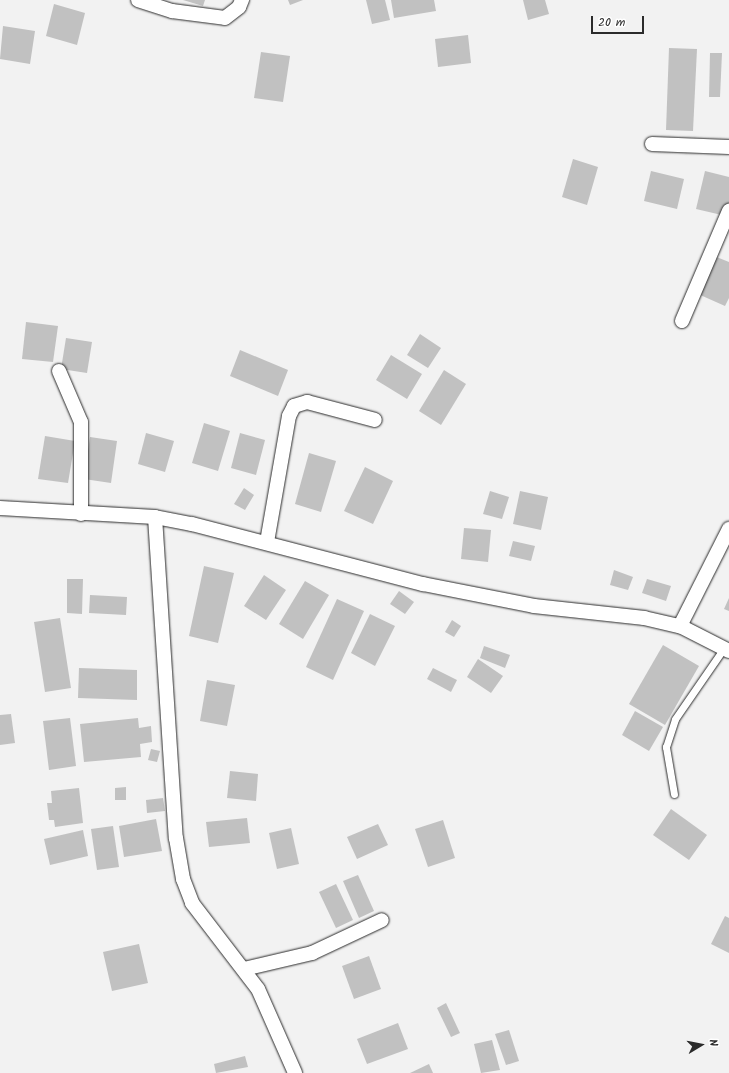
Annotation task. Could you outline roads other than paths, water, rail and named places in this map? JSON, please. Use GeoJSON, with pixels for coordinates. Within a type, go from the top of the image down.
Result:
{"type":"FeatureCollection","features":[{"type":"Feature","properties":{"kind":"street"},"geometry":{"type":"LineString","coordinates":[[138,0],[172,11],[225,18],[239,7],[242,0]]}},
{"type":"Feature","properties":{"kind":"street"},"geometry":{"type":"LineString","coordinates":[[652,144],[729,148]]}},
{"type":"Feature","properties":{"kind":"street"},"geometry":{"type":"LineString","coordinates":[[682,321],[729,212]]}},
{"type":"Feature","properties":{"kind":"street"},"geometry":{"type":"LineString","coordinates":[[60,372],[81,422],[81,514]]}},
{"type":"Feature","properties":{"kind":"street"},"geometry":{"type":"LineString","coordinates":[[267,542],[289,416],[294,406],[307,402],[374,420]]}},
{"type":"Feature","properties":{"kind":"street"},"geometry":{"type":"LineString","coordinates":[[0,508],[81,514],[155,517],[267,542],[431,586],[534,606],[644,618],[680,626],[726,650]]}},
{"type":"Feature","properties":{"kind":"street"},"geometry":{"type":"LineString","coordinates":[[155,517],[176,838],[183,879],[192,903],[258,989],[278,1029],[296,1073]]}},
{"type":"Feature","properties":{"kind":"street"},"geometry":{"type":"LineString","coordinates":[[680,626],[729,529]]}},
{"type":"Feature","properties":{"kind":"street"},"geometry":{"type":"LineString","coordinates":[[244,969],[312,953],[382,920]]}},
{"type":"Feature","properties":{"kind":"lane"},"geometry":{"type":"LineString","coordinates":[[674,794],[666,747],[675,719],[726,650]]}}]}
